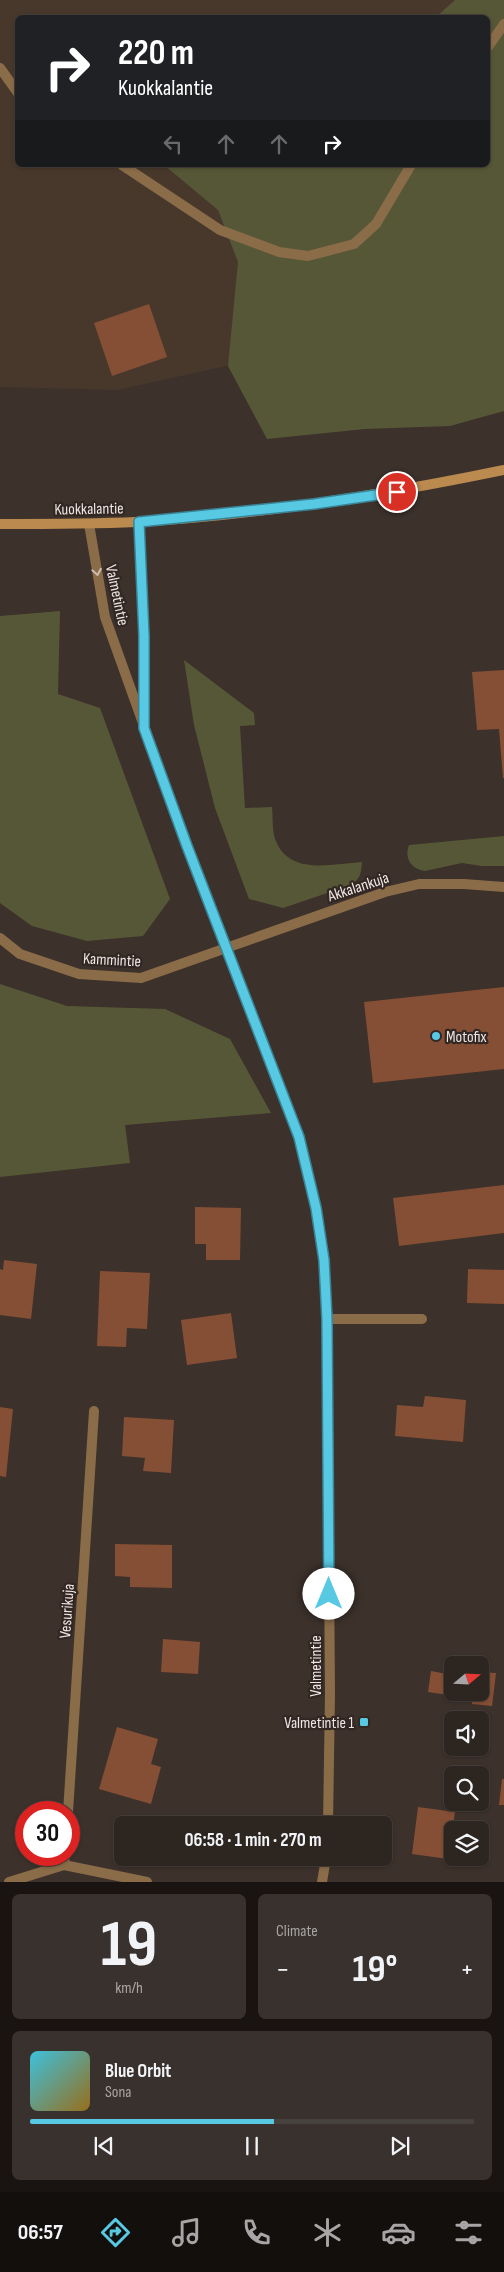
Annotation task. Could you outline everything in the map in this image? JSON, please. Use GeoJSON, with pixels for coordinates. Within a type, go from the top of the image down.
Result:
{"type":"FeatureCollection","features":[{"type":"Feature","properties":{"kind":"main road","name":"Kuokkalantie"},"geometry":{"type":"LineString","coordinates":[[0,524],[139,522],[314,504],[414,489],[504,470]]}},
{"type":"Feature","properties":{"kind":"street"},"geometry":{"type":"LineString","coordinates":[[490,44],[504,24]]}},
{"type":"Feature","properties":{"kind":"street"},"geometry":{"type":"LineString","coordinates":[[0,68],[15,89]]}},
{"type":"Feature","properties":{"kind":"street"},"geometry":{"type":"LineString","coordinates":[[125,167],[220,230],[278,252],[308,256],[354,244],[376,224],[410,167]]}},
{"type":"Feature","properties":{"kind":"street","name":"Valmetintie"},"geometry":{"type":"LineString","coordinates":[[139,522],[144,636],[144,728]]}},
{"type":"Feature","properties":{"kind":"street","name":"Valmetintie"},"geometry":{"type":"LineString","coordinates":[[89,524],[105,617],[225,947],[299,1137],[316,1208],[324,1260],[327,1319],[330,1693],[328,1816]]}},
{"type":"Feature","properties":{"kind":"street","name":"Akkalankuja"},"geometry":{"type":"LineString","coordinates":[[225,947],[385,892],[419,884],[464,884],[504,887]]}},
{"type":"Feature","properties":{"kind":"street","name":"Kammintie"},"geometry":{"type":"LineString","coordinates":[[0,938],[20,954],[79,974],[141,978],[225,947]]}},
{"type":"Feature","properties":{"kind":"street"},"geometry":{"type":"LineString","coordinates":[[327,1319],[422,1319]]}},
{"type":"Feature","properties":{"kind":"street","name":"Vesurikuja"},"geometry":{"type":"LineString","coordinates":[[69,1801],[94,1411]]}},
{"type":"Feature","properties":{"kind":"street"},"geometry":{"type":"LineString","coordinates":[[80,1864],[147,1882]]}},
{"type":"Feature","properties":{"kind":"street"},"geometry":{"type":"LineString","coordinates":[[9,1882],[49,1866]]}},
{"type":"Feature","properties":{"kind":"street"},"geometry":{"type":"LineString","coordinates":[[322,1882],[325,1866]]}},
{"type":"Feature","properties":{"kind":"shaded area"},"geometry":{"type":"Polygon","coordinates":[[[0,0],[504,0],[504,305],[117,390],[0,387],[0,0]]]}},
{"type":"Feature","properties":{"kind":"green space"},"geometry":{"type":"Polygon","coordinates":[[[455,0],[504,0],[504,411],[450,426],[365,429],[267,439],[228,366],[238,262],[218,210],[166,167],[490,167],[490,15],[438,15],[455,0]]]}},
{"type":"Feature","properties":{"kind":"green space"},"geometry":{"type":"Polygon","coordinates":[[[60,611],[58,694],[100,708],[170,899],[143,936],[87,941],[32,926],[0,903],[0,616],[60,611]]]}},
{"type":"Feature","properties":{"kind":"green space"},"geometry":{"type":"Polygon","coordinates":[[[184,660],[254,713],[255,725],[240,726],[245,808],[272,807],[275,839],[281,851],[300,863],[324,865],[362,862],[360,874],[355,882],[283,908],[249,899],[215,808],[194,725],[184,660]]]}},
{"type":"Feature","properties":{"kind":"green space"},"geometry":{"type":"Polygon","coordinates":[[[504,836],[504,866],[482,866],[462,863],[425,871],[412,865],[407,854],[409,845],[504,836]]]}},
{"type":"Feature","properties":{"kind":"green space"},"geometry":{"type":"Polygon","coordinates":[[[0,984],[67,1006],[165,1009],[230,1039],[271,1113],[125,1125],[130,1163],[0,1177],[0,984]]]}},
{"type":"Feature","properties":{"kind":"building"},"geometry":{"type":"Polygon","coordinates":[[[149,304],[167,357],[112,376],[94,323],[149,304]]]}},
{"type":"Feature","properties":{"kind":"building"},"geometry":{"type":"Polygon","coordinates":[[[504,670],[503,778],[499,729],[477,730],[472,672],[504,670]]]}},
{"type":"Feature","properties":{"kind":"building","name":"Motofix"},"geometry":{"type":"Polygon","coordinates":[[[504,987],[504,1069],[373,1083],[364,1002],[504,987]]]}},
{"type":"Feature","properties":{"kind":"building"},"geometry":{"type":"Polygon","coordinates":[[[504,1185],[504,1233],[399,1246],[393,1198],[504,1185]]]}},
{"type":"Feature","properties":{"kind":"building"},"geometry":{"type":"Polygon","coordinates":[[[195,1207],[241,1208],[240,1260],[206,1260],[206,1244],[195,1244],[195,1207]]]}},
{"type":"Feature","properties":{"kind":"building"},"geometry":{"type":"Polygon","coordinates":[[[4,1260],[37,1264],[31,1319],[0,1315],[0,1269],[3,1270],[4,1260]]]}},
{"type":"Feature","properties":{"kind":"building"},"geometry":{"type":"Polygon","coordinates":[[[468,1269],[504,1270],[504,1304],[467,1303],[468,1269]]]}},
{"type":"Feature","properties":{"kind":"building"},"geometry":{"type":"Polygon","coordinates":[[[100,1271],[150,1273],[147,1329],[127,1328],[126,1347],[97,1346],[100,1271]]]}},
{"type":"Feature","properties":{"kind":"building"},"geometry":{"type":"Polygon","coordinates":[[[231,1313],[237,1358],[187,1365],[181,1320],[231,1313]]]}},
{"type":"Feature","properties":{"kind":"building"},"geometry":{"type":"Polygon","coordinates":[[[425,1396],[466,1400],[463,1442],[395,1436],[397,1405],[423,1407],[425,1396]]]}},
{"type":"Feature","properties":{"kind":"building"},"geometry":{"type":"Polygon","coordinates":[[[0,1407],[13,1409],[6,1477],[0,1476],[0,1407]]]}},
{"type":"Feature","properties":{"kind":"building"},"geometry":{"type":"Polygon","coordinates":[[[124,1417],[174,1420],[171,1473],[143,1471],[145,1458],[122,1456],[124,1417]]]}},
{"type":"Feature","properties":{"kind":"building"},"geometry":{"type":"Polygon","coordinates":[[[115,1544],[172,1545],[172,1588],[130,1587],[130,1577],[115,1576],[115,1544]]]}},
{"type":"Feature","properties":{"kind":"building"},"geometry":{"type":"Polygon","coordinates":[[[163,1639],[200,1642],[198,1674],[161,1672],[163,1639]]]}},
{"type":"Feature","properties":{"kind":"building"},"geometry":{"type":"Polygon","coordinates":[[[431,1671],[444,1673],[444,1694],[428,1692],[431,1671]]]}},
{"type":"Feature","properties":{"kind":"building"},"geometry":{"type":"Polygon","coordinates":[[[489,1673],[496,1673],[492,1706],[472,1704],[472,1701],[489,1701],[489,1673]]]}},
{"type":"Feature","properties":{"kind":"building"},"geometry":{"type":"Polygon","coordinates":[[[117,1727],[158,1739],[151,1764],[161,1767],[151,1804],[99,1789],[117,1727]]]}},
{"type":"Feature","properties":{"kind":"building"},"geometry":{"type":"Polygon","coordinates":[[[502,1779],[504,1779],[504,1805],[499,1805],[502,1779]]]}},
{"type":"Feature","properties":{"kind":"building"},"geometry":{"type":"Polygon","coordinates":[[[418,1807],[455,1812],[454,1821],[444,1821],[444,1858],[412,1854],[418,1807]]]}},
{"type":"Feature","properties":{"kind":"place","name":"Motofix"},"geometry":{"type":"Point","coordinates":[436,1036]}},
{"type":"Feature","properties":{"kind":"place","name":"Valmetintie 1"},"geometry":{"type":"Point","coordinates":[364,1722]}},
{"type":"Feature","properties":{"kind":"route"},"geometry":{"type":"LineString","coordinates":[[329,1594],[327,1319],[324,1260],[316,1208],[299,1137],[187,846],[144,728],[144,636],[139,522],[314,504],[397,492]]}}]}
